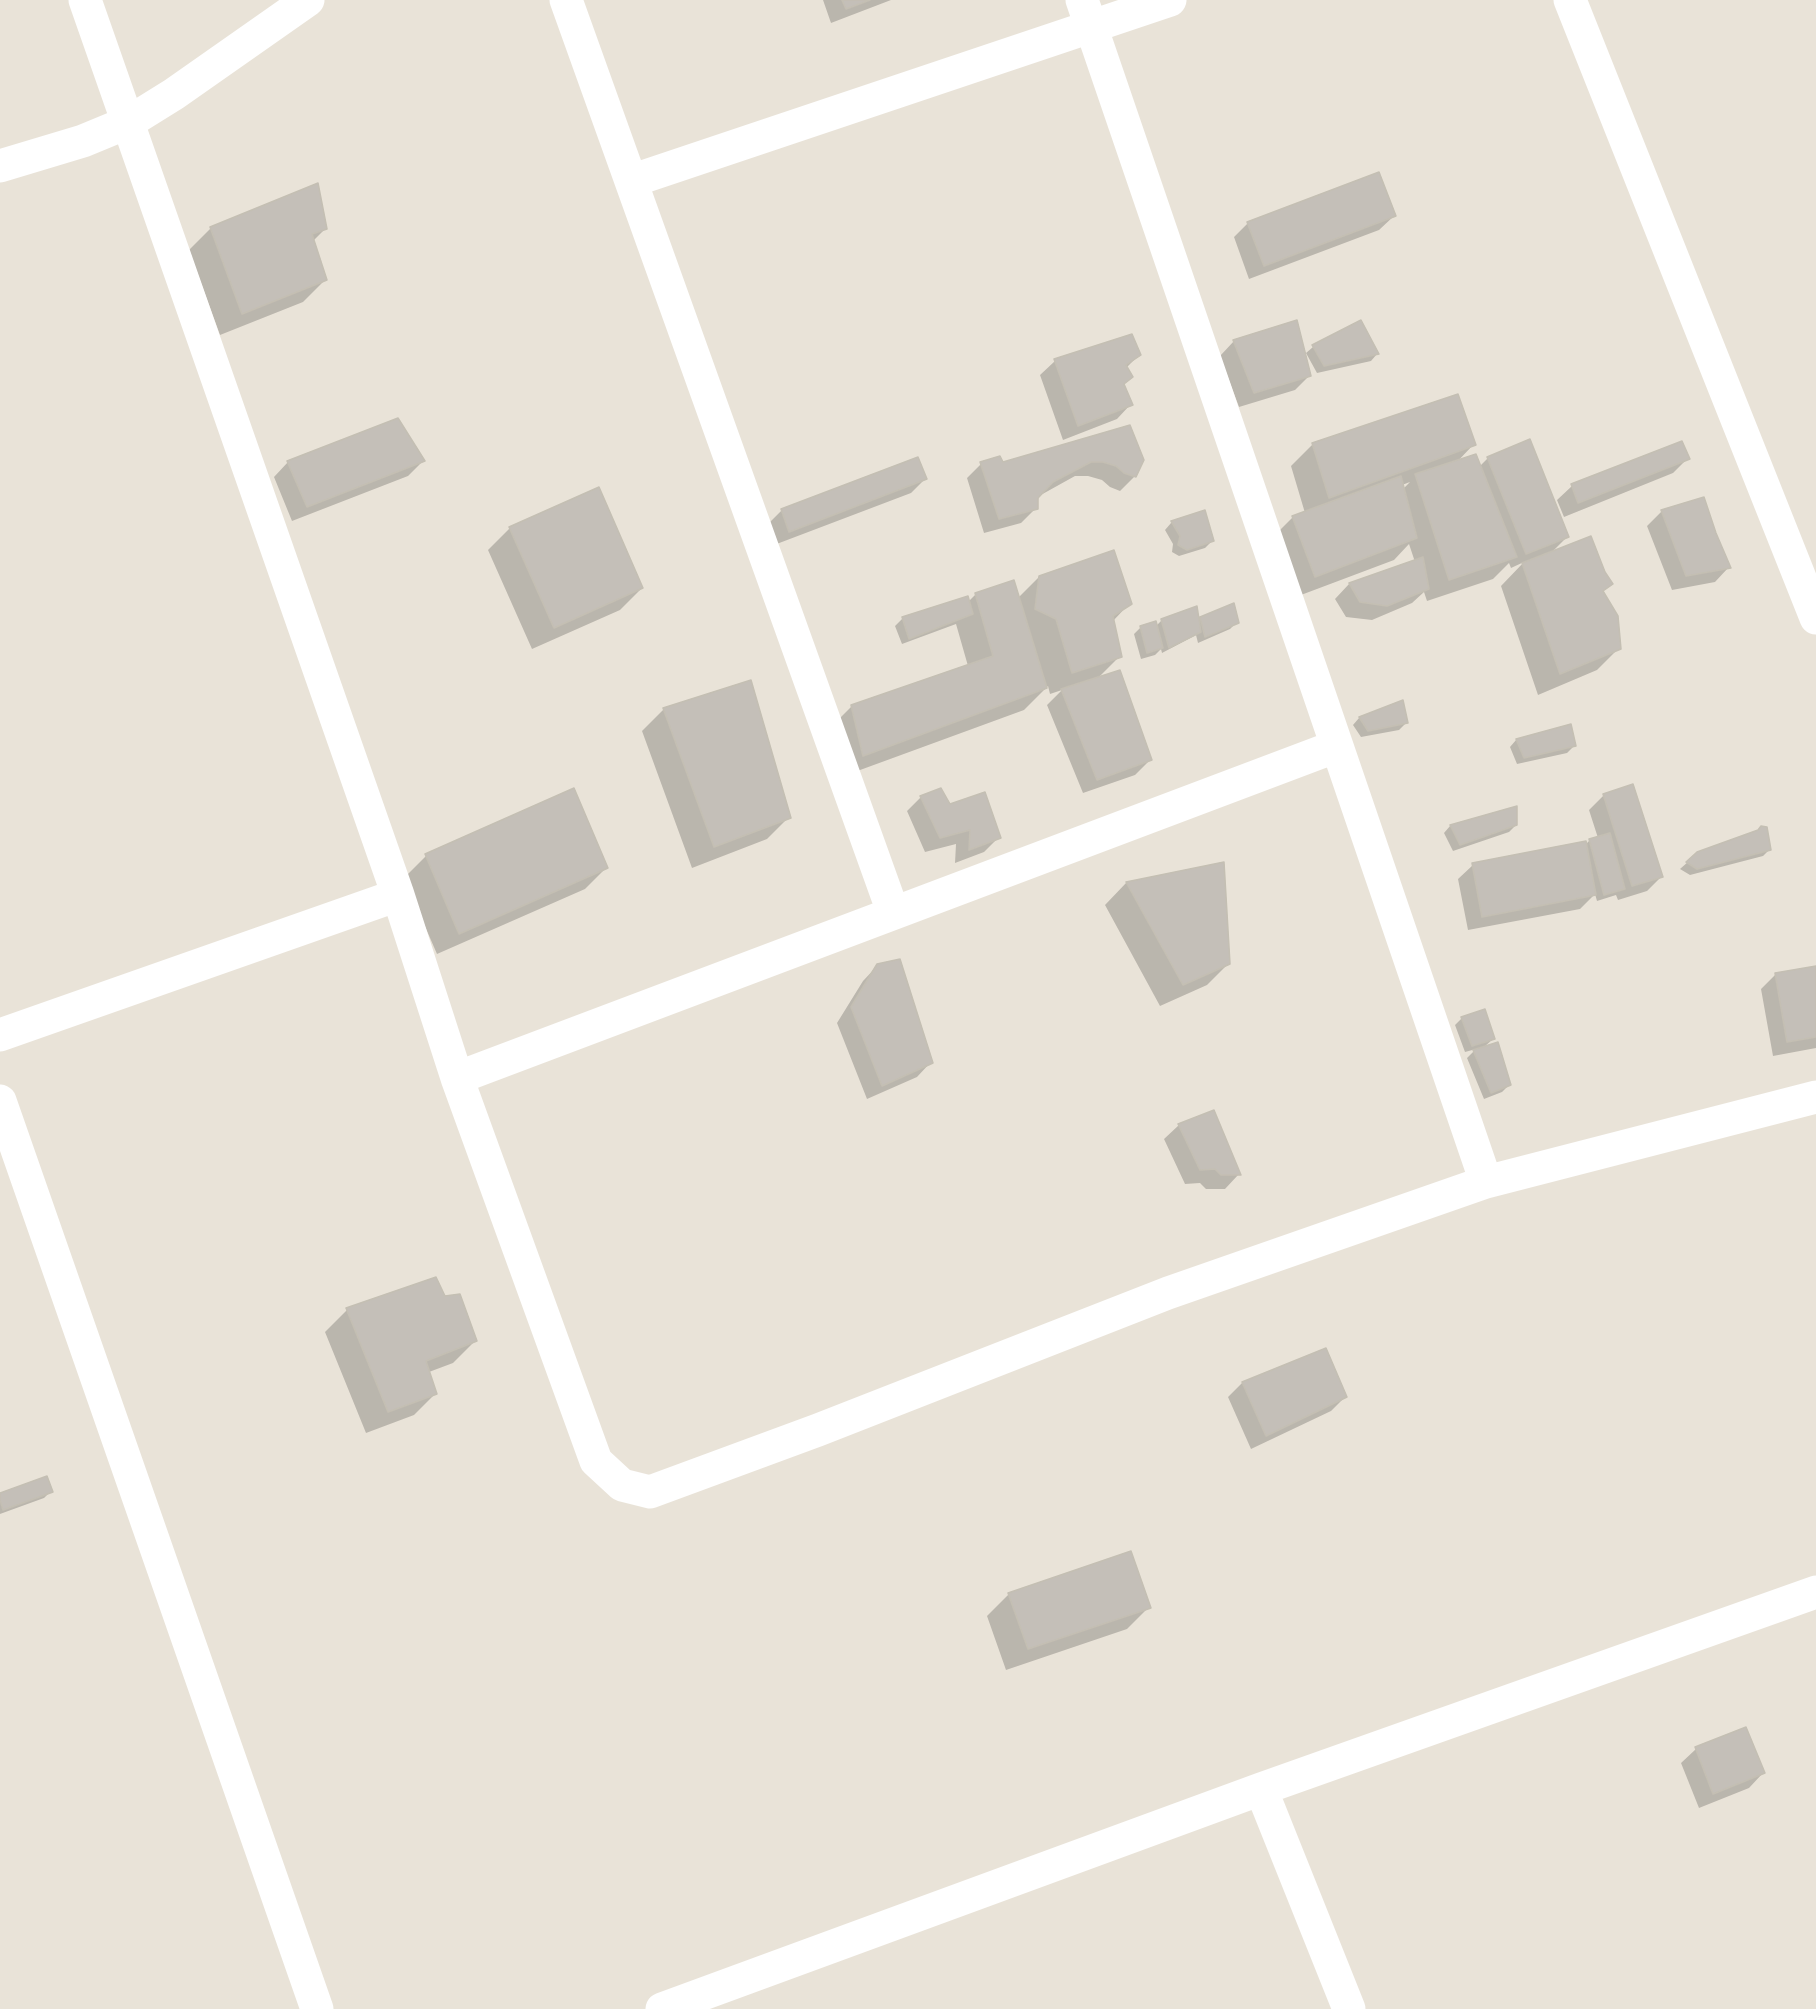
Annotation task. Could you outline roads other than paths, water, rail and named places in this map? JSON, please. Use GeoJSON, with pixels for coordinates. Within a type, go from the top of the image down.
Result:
{"type":"FeatureCollection","features":[{"type":"Feature","properties":{"kind":"street"},"geometry":{"type":"LineString","coordinates":[[85,0],[398,895],[457,1078],[596,1461],[622,1485],[650,1492],[818,1430],[1168,1293],[1486,1182],[1816,1097]]}},
{"type":"Feature","properties":{"kind":"street"},"geometry":{"type":"LineString","coordinates":[[0,166],[83,141],[129,122],[174,94],[308,0]]}},
{"type":"Feature","properties":{"kind":"street"},"geometry":{"type":"LineString","coordinates":[[566,0],[893,912]]}},
{"type":"Feature","properties":{"kind":"street"},"geometry":{"type":"LineString","coordinates":[[631,181],[1087,14],[1170,0]]}},
{"type":"Feature","properties":{"kind":"street"},"geometry":{"type":"LineString","coordinates":[[1570,0],[1816,618]]}},
{"type":"Feature","properties":{"kind":"street"},"geometry":{"type":"LineString","coordinates":[[1087,14],[1486,1182]]}},
{"type":"Feature","properties":{"kind":"street"},"geometry":{"type":"LineString","coordinates":[[457,1078],[1337,746]]}},
{"type":"Feature","properties":{"kind":"street"},"geometry":{"type":"LineString","coordinates":[[0,1035],[398,895]]}},
{"type":"Feature","properties":{"kind":"street"},"geometry":{"type":"LineString","coordinates":[[0,1101],[317,2009]]}},
{"type":"Feature","properties":{"kind":"street"},"geometry":{"type":"LineString","coordinates":[[663,2009],[1261,1789],[1816,1592]]}},
{"type":"Feature","properties":{"kind":"street"},"geometry":{"type":"LineString","coordinates":[[1261,1789],[1349,2009]]}}]}
